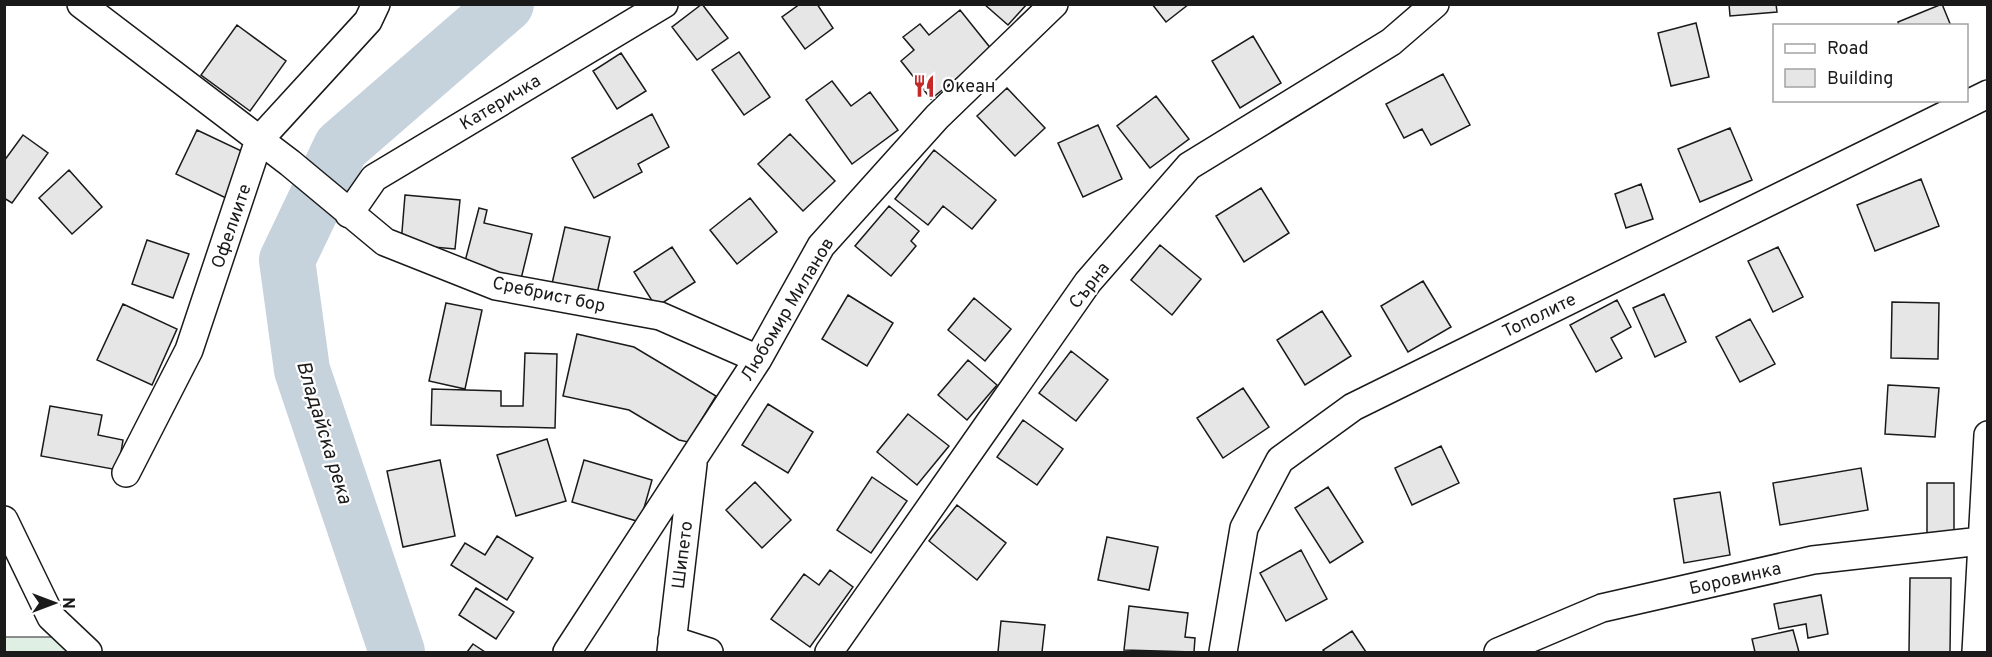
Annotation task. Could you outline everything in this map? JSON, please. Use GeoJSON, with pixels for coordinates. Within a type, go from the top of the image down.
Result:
{"type":"FeatureCollection","features":[{"type":"Feature","properties":{"kind":"street"},"geometry":{"type":"LineString","coordinates":[[81,4],[259,140]]}},
{"type":"Feature","properties":{"kind":"street","name":"Офелиите"},"geometry":{"type":"LineString","coordinates":[[126,473],[189,350],[259,140],[368,21],[376,4]]}},
{"type":"Feature","properties":{"kind":"street","name":"Катеричка"},"geometry":{"type":"LineString","coordinates":[[348,214],[374,178],[664,4]]}},
{"type":"Feature","properties":{"kind":"street","name":"Любомир Миланов"},"geometry":{"type":"LineString","coordinates":[[567,652],[758,358],[821,246],[937,117],[1054,4]]}},
{"type":"Feature","properties":{"kind":"street","name":"Сърна"},"geometry":{"type":"LineString","coordinates":[[829,652],[1088,282],[1189,166],[1391,42],[1435,4]]}},
{"type":"Feature","properties":{"kind":"street","name":"Тополите"},"geometry":{"type":"LineString","coordinates":[[1222,652],[1244,528],[1280,460],[1353,407],[1988,94]]}},
{"type":"Feature","properties":{"kind":"street","name":"Сребрист бор"},"geometry":{"type":"LineString","coordinates":[[259,140],[385,242],[496,286],[660,316],[758,358]]}},
{"type":"Feature","properties":{"kind":"street"},"geometry":{"type":"LineString","coordinates":[[1976,652],[1988,435]]}},
{"type":"Feature","properties":{"kind":"street","name":"Шипето"},"geometry":{"type":"LineString","coordinates":[[672,646],[693,457]]}},
{"type":"Feature","properties":{"kind":"street"},"geometry":{"type":"LineString","coordinates":[[4,520],[51,617],[88,652]]}},
{"type":"Feature","properties":{"kind":"street","name":"Боровинка"},"geometry":{"type":"LineString","coordinates":[[1498,652],[1602,608],[1813,560],[1981,541]]}},
{"type":"Feature","properties":{"kind":"street"},"geometry":{"type":"LineString","coordinates":[[672,646],[709,652]]}},
{"type":"Feature","properties":{"kind":"green space"},"geometry":{"type":"Polygon","coordinates":[[[4,637],[72,637],[88,652],[5,652],[4,637]]]}},
{"type":"Feature","properties":{"kind":"building"},"geometry":{"type":"Polygon","coordinates":[[[702,4],[728,38],[697,60],[672,27],[702,4]]]}},
{"type":"Feature","properties":{"kind":"building"},"geometry":{"type":"Polygon","coordinates":[[[800,4],[817,4],[833,28],[805,49],[782,17],[800,4]]]}},
{"type":"Feature","properties":{"kind":"building"},"geometry":{"type":"Polygon","coordinates":[[[984,4],[1027,4],[1008,25],[984,4]]]}},
{"type":"Feature","properties":{"kind":"building"},"geometry":{"type":"Polygon","coordinates":[[[1152,4],[1189,4],[1166,22],[1152,4]]]}},
{"type":"Feature","properties":{"kind":"building"},"geometry":{"type":"Polygon","coordinates":[[[1729,4],[1776,4],[1777,12],[1730,16],[1729,4]]]}},
{"type":"Feature","properties":{"kind":"building"},"geometry":{"type":"Polygon","coordinates":[[[1942,4],[1950,24],[1898,24],[1898,22],[1942,4]]]}},
{"type":"Feature","properties":{"kind":"building"},"geometry":{"type":"Polygon","coordinates":[[[960,10],[992,50],[931,99],[901,61],[914,50],[903,37],[920,24],[929,35],[960,10]]]}},
{"type":"Feature","properties":{"kind":"building"},"geometry":{"type":"Polygon","coordinates":[[[1696,23],[1709,77],[1671,86],[1658,33],[1696,23]]]}},
{"type":"Feature","properties":{"kind":"building"},"geometry":{"type":"Polygon","coordinates":[[[237,25],[286,61],[250,111],[201,75],[237,25]]]}},
{"type":"Feature","properties":{"kind":"building"},"geometry":{"type":"Polygon","coordinates":[[[1253,36],[1281,83],[1240,108],[1212,61],[1253,36]]]}},
{"type":"Feature","properties":{"kind":"building"},"geometry":{"type":"Polygon","coordinates":[[[739,52],[770,97],[744,115],[712,70],[739,52]]]}},
{"type":"Feature","properties":{"kind":"building"},"geometry":{"type":"Polygon","coordinates":[[[621,53],[646,91],[617,109],[593,71],[621,53]]]}},
{"type":"Feature","properties":{"kind":"building"},"geometry":{"type":"Polygon","coordinates":[[[1443,74],[1470,125],[1431,145],[1422,129],[1404,138],[1386,104],[1443,74]]]}},
{"type":"Feature","properties":{"kind":"building"},"geometry":{"type":"Polygon","coordinates":[[[832,81],[851,106],[870,92],[898,130],[852,164],[806,100],[832,81]]]}},
{"type":"Feature","properties":{"kind":"building"},"geometry":{"type":"Polygon","coordinates":[[[1007,88],[1045,128],[1015,156],[977,116],[1007,88]]]}},
{"type":"Feature","properties":{"kind":"building"},"geometry":{"type":"Polygon","coordinates":[[[1156,96],[1189,139],[1150,168],[1117,126],[1156,96]]]}},
{"type":"Feature","properties":{"kind":"building"},"geometry":{"type":"Polygon","coordinates":[[[652,114],[669,147],[638,164],[642,172],[594,198],[572,158],[652,114]]]}},
{"type":"Feature","properties":{"kind":"building"},"geometry":{"type":"Polygon","coordinates":[[[1098,125],[1122,179],[1083,197],[1058,143],[1098,125]]]}},
{"type":"Feature","properties":{"kind":"building"},"geometry":{"type":"Polygon","coordinates":[[[1730,128],[1752,180],[1700,202],[1678,149],[1730,128]]]}},
{"type":"Feature","properties":{"kind":"building"},"geometry":{"type":"Polygon","coordinates":[[[197,130],[250,155],[228,199],[176,174],[197,130]]]}},
{"type":"Feature","properties":{"kind":"building"},"geometry":{"type":"Polygon","coordinates":[[[790,134],[835,181],[803,211],[758,164],[790,134]]]}},
{"type":"Feature","properties":{"kind":"building"},"geometry":{"type":"Polygon","coordinates":[[[23,135],[48,153],[12,203],[4,198],[4,161],[23,135]]]}},
{"type":"Feature","properties":{"kind":"building"},"geometry":{"type":"Polygon","coordinates":[[[934,150],[996,200],[972,229],[943,206],[928,225],[895,199],[934,150]]]}},
{"type":"Feature","properties":{"kind":"building"},"geometry":{"type":"Polygon","coordinates":[[[69,170],[102,207],[72,234],[39,198],[69,170]]]}},
{"type":"Feature","properties":{"kind":"building"},"geometry":{"type":"Polygon","coordinates":[[[1921,179],[1939,226],[1875,251],[1857,205],[1921,179]]]}},
{"type":"Feature","properties":{"kind":"building"},"geometry":{"type":"Polygon","coordinates":[[[1641,184],[1653,219],[1626,228],[1615,194],[1641,184]]]}},
{"type":"Feature","properties":{"kind":"building"},"geometry":{"type":"Polygon","coordinates":[[[1261,188],[1289,233],[1244,262],[1216,216],[1261,188]]]}},
{"type":"Feature","properties":{"kind":"building"},"geometry":{"type":"Polygon","coordinates":[[[405,195],[460,200],[455,249],[401,244],[405,195]]]}},
{"type":"Feature","properties":{"kind":"building"},"geometry":{"type":"Polygon","coordinates":[[[750,198],[777,232],[737,264],[710,230],[750,198]]]}},
{"type":"Feature","properties":{"kind":"building"},"geometry":{"type":"Polygon","coordinates":[[[889,206],[919,231],[911,241],[916,246],[891,276],[855,246],[889,206]]]}},
{"type":"Feature","properties":{"kind":"building"},"geometry":{"type":"Polygon","coordinates":[[[479,208],[487,210],[484,223],[532,234],[520,283],[463,269],[479,208]]]}},
{"type":"Feature","properties":{"kind":"building"},"geometry":{"type":"Polygon","coordinates":[[[565,227],[610,237],[596,298],[551,288],[565,227]]]}},
{"type":"Feature","properties":{"kind":"building"},"geometry":{"type":"Polygon","coordinates":[[[147,240],[189,254],[173,298],[132,284],[147,240]]]}},
{"type":"Feature","properties":{"kind":"building"},"geometry":{"type":"Polygon","coordinates":[[[1160,245],[1201,279],[1172,315],[1131,280],[1160,245]]]}},
{"type":"Feature","properties":{"kind":"building"},"geometry":{"type":"Polygon","coordinates":[[[672,247],[695,282],[656,307],[634,272],[672,247]]]}},
{"type":"Feature","properties":{"kind":"building"},"geometry":{"type":"Polygon","coordinates":[[[1778,247],[1803,297],[1773,312],[1748,261],[1778,247]]]}},
{"type":"Feature","properties":{"kind":"building"},"geometry":{"type":"Polygon","coordinates":[[[1423,281],[1451,327],[1408,352],[1381,306],[1423,281]]]}},
{"type":"Feature","properties":{"kind":"building"},"geometry":{"type":"Polygon","coordinates":[[[1664,294],[1686,342],[1655,357],[1633,308],[1664,294]]]}},
{"type":"Feature","properties":{"kind":"building"},"geometry":{"type":"Polygon","coordinates":[[[848,295],[893,323],[867,366],[822,339],[848,295]]]}},
{"type":"Feature","properties":{"kind":"building"},"geometry":{"type":"Polygon","coordinates":[[[974,298],[1011,329],[985,361],[948,330],[974,298]]]}},
{"type":"Feature","properties":{"kind":"building"},"geometry":{"type":"Polygon","coordinates":[[[1617,300],[1631,327],[1611,338],[1622,358],[1596,372],[1570,325],[1617,300]]]}},
{"type":"Feature","properties":{"kind":"building"},"geometry":{"type":"Polygon","coordinates":[[[1892,302],[1939,303],[1938,359],[1891,358],[1892,302]]]}},
{"type":"Feature","properties":{"kind":"building"},"geometry":{"type":"Polygon","coordinates":[[[446,303],[482,310],[465,389],[429,381],[446,303]]]}},
{"type":"Feature","properties":{"kind":"building"},"geometry":{"type":"Polygon","coordinates":[[[123,304],[177,329],[152,385],[97,360],[123,304]]]}},
{"type":"Feature","properties":{"kind":"building"},"geometry":{"type":"Polygon","coordinates":[[[1322,311],[1351,356],[1305,385],[1277,340],[1322,311]]]}},
{"type":"Feature","properties":{"kind":"building"},"geometry":{"type":"Polygon","coordinates":[[[1750,319],[1775,364],[1740,382],[1716,337],[1750,319]]]}},
{"type":"Feature","properties":{"kind":"building"},"geometry":{"type":"Polygon","coordinates":[[[577,334],[634,347],[716,396],[688,442],[679,440],[629,410],[563,396],[577,334]]]}},
{"type":"Feature","properties":{"kind":"building"},"geometry":{"type":"Polygon","coordinates":[[[1071,351],[1108,380],[1076,421],[1039,393],[1071,351]]]}},
{"type":"Feature","properties":{"kind":"building"},"geometry":{"type":"Polygon","coordinates":[[[525,353],[557,354],[555,428],[431,425],[432,389],[501,391],[501,406],[523,406],[525,353]]]}},
{"type":"Feature","properties":{"kind":"building"},"geometry":{"type":"Polygon","coordinates":[[[968,360],[997,385],[967,420],[938,395],[968,360]]]}},
{"type":"Feature","properties":{"kind":"building"},"geometry":{"type":"Polygon","coordinates":[[[1888,385],[1939,388],[1935,437],[1885,434],[1888,385]]]}},
{"type":"Feature","properties":{"kind":"building"},"geometry":{"type":"Polygon","coordinates":[[[1243,388],[1269,427],[1223,458],[1197,418],[1243,388]]]}},
{"type":"Feature","properties":{"kind":"building"},"geometry":{"type":"Polygon","coordinates":[[[768,404],[813,432],[788,473],[742,445],[768,404]]]}},
{"type":"Feature","properties":{"kind":"building"},"geometry":{"type":"Polygon","coordinates":[[[50,406],[102,415],[98,435],[123,440],[118,470],[41,456],[50,406]]]}},
{"type":"Feature","properties":{"kind":"building"},"geometry":{"type":"Polygon","coordinates":[[[908,414],[949,446],[917,485],[877,452],[908,414]]]}},
{"type":"Feature","properties":{"kind":"building"},"geometry":{"type":"Polygon","coordinates":[[[1023,420],[1063,449],[1037,485],[997,457],[1023,420]]]}},
{"type":"Feature","properties":{"kind":"building"},"geometry":{"type":"Polygon","coordinates":[[[547,439],[566,501],[516,516],[497,455],[547,439]]]}},
{"type":"Feature","properties":{"kind":"building"},"geometry":{"type":"Polygon","coordinates":[[[1441,446],[1459,483],[1412,505],[1395,468],[1441,446]]]}},
{"type":"Feature","properties":{"kind":"building"},"geometry":{"type":"Polygon","coordinates":[[[440,460],[455,536],[403,547],[387,471],[440,460]]]}},
{"type":"Feature","properties":{"kind":"building"},"geometry":{"type":"Polygon","coordinates":[[[584,460],[652,480],[640,522],[572,502],[584,460]]]}},
{"type":"Feature","properties":{"kind":"building"},"geometry":{"type":"Polygon","coordinates":[[[1861,468],[1868,510],[1780,525],[1773,483],[1861,468]]]}},
{"type":"Feature","properties":{"kind":"building"},"geometry":{"type":"Polygon","coordinates":[[[872,477],[907,501],[871,553],[837,530],[872,477]]]}},
{"type":"Feature","properties":{"kind":"building"},"geometry":{"type":"Polygon","coordinates":[[[755,482],[791,520],[762,548],[726,510],[755,482]]]}},
{"type":"Feature","properties":{"kind":"building"},"geometry":{"type":"Polygon","coordinates":[[[1927,483],[1954,483],[1954,539],[1927,539],[1927,483]]]}},
{"type":"Feature","properties":{"kind":"building"},"geometry":{"type":"Polygon","coordinates":[[[1328,487],[1363,542],[1330,563],[1295,508],[1328,487]]]}},
{"type":"Feature","properties":{"kind":"building"},"geometry":{"type":"Polygon","coordinates":[[[1720,492],[1730,555],[1684,563],[1674,499],[1720,492]]]}},
{"type":"Feature","properties":{"kind":"building"},"geometry":{"type":"Polygon","coordinates":[[[957,505],[1006,543],[977,580],[929,541],[957,505]]]}},
{"type":"Feature","properties":{"kind":"building"},"geometry":{"type":"Polygon","coordinates":[[[497,536],[533,558],[507,600],[451,565],[465,543],[485,555],[497,536]]]}},
{"type":"Feature","properties":{"kind":"building"},"geometry":{"type":"Polygon","coordinates":[[[1107,537],[1158,547],[1149,590],[1098,580],[1107,537]]]}},
{"type":"Feature","properties":{"kind":"building"},"geometry":{"type":"Polygon","coordinates":[[[1301,550],[1327,599],[1286,621],[1260,573],[1301,550]]]}},
{"type":"Feature","properties":{"kind":"building"},"geometry":{"type":"Polygon","coordinates":[[[830,570],[853,587],[810,647],[771,619],[804,574],[819,585],[830,570]]]}},
{"type":"Feature","properties":{"kind":"building"},"geometry":{"type":"Polygon","coordinates":[[[1910,578],[1951,578],[1950,652],[1909,652],[1910,578]]]}},
{"type":"Feature","properties":{"kind":"building"},"geometry":{"type":"Polygon","coordinates":[[[476,588],[514,612],[496,639],[459,615],[476,588]]]}},
{"type":"Feature","properties":{"kind":"building"},"geometry":{"type":"Polygon","coordinates":[[[1821,595],[1828,634],[1808,638],[1806,624],[1779,629],[1774,604],[1821,595]]]}},
{"type":"Feature","properties":{"kind":"building"},"geometry":{"type":"Polygon","coordinates":[[[1129,606],[1188,613],[1185,637],[1195,638],[1194,652],[1124,650],[1129,606]]]}},
{"type":"Feature","properties":{"kind":"building"},"geometry":{"type":"Polygon","coordinates":[[[1001,621],[1045,625],[1042,652],[998,652],[1001,621]]]}},
{"type":"Feature","properties":{"kind":"building"},"geometry":{"type":"Polygon","coordinates":[[[1793,630],[1799,652],[1755,652],[1752,639],[1793,630]]]}},
{"type":"Feature","properties":{"kind":"building"},"geometry":{"type":"Polygon","coordinates":[[[1352,631],[1366,652],[1325,652],[1323,650],[1352,631]]]}},
{"type":"Feature","properties":{"kind":"building"},"geometry":{"type":"Polygon","coordinates":[[[473,644],[485,652],[467,652],[473,644]]]}},
{"type":"Feature","properties":{"kind":"waterway","name":"Владайска река"},"geometry":{"type":"LineString","coordinates":[[397,652],[302,370],[287,260],[341,147],[506,4]]}},
{"type":"Feature","properties":{"kind":"place","name":"Океан"},"geometry":{"type":"Point","coordinates":[924,86]}}]}
